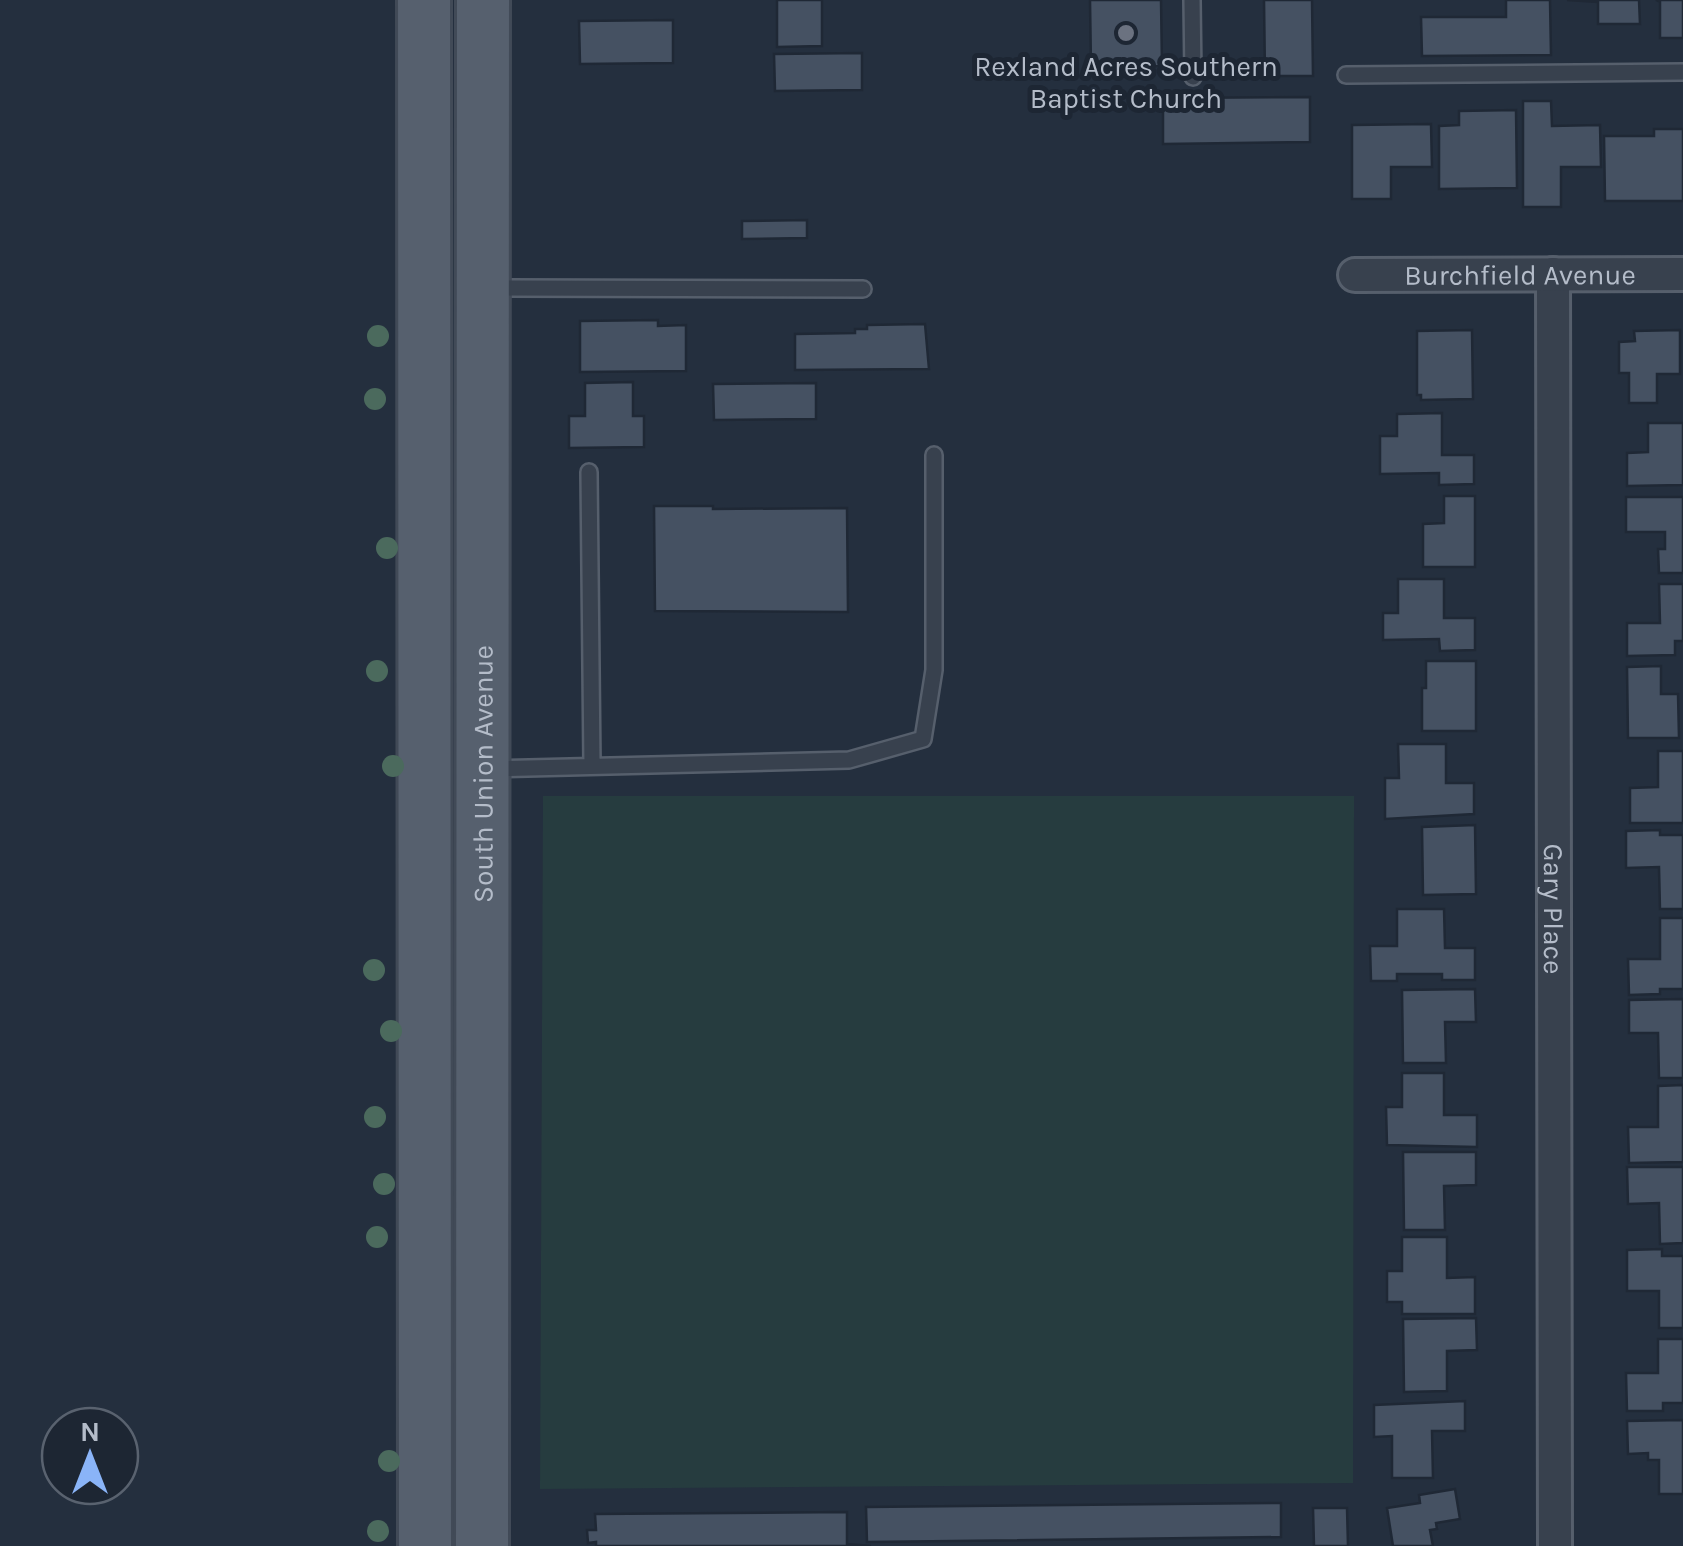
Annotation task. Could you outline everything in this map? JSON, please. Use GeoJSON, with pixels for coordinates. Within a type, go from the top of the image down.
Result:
{"type":"FeatureCollection","features":[{"type":"Feature","properties":{"kind":"main road"},"geometry":{"type":"LineString","coordinates":[[424,0],[425,1546]]}},
{"type":"Feature","properties":{"kind":"main road","name":"South Union Avenue"},"geometry":{"type":"LineString","coordinates":[[482,1546],[483,0]]}},
{"type":"Feature","properties":{"kind":"main road"},"geometry":{"type":"LineString","coordinates":[[424,1337],[454,1370],[455,1546]]}},
{"type":"Feature","properties":{"kind":"street","name":"Gary Place"},"geometry":{"type":"LineString","coordinates":[[1554,274],[1555,1546]]}},
{"type":"Feature","properties":{"kind":"street","name":"Burchfield Avenue"},"geometry":{"type":"LineString","coordinates":[[1354,275],[1683,274]]}},
{"type":"Feature","properties":{"kind":"lane"},"geometry":{"type":"LineString","coordinates":[[1192,0],[1193,77]]}},
{"type":"Feature","properties":{"kind":"lane"},"geometry":{"type":"LineString","coordinates":[[1346,75],[1683,72]]}},
{"type":"Feature","properties":{"kind":"lane"},"geometry":{"type":"LineString","coordinates":[[484,288],[863,290]]}},
{"type":"Feature","properties":{"kind":"lane"},"geometry":{"type":"LineString","coordinates":[[483,769],[849,760],[923,738],[934,670],[934,456]]}},
{"type":"Feature","properties":{"kind":"lane"},"geometry":{"type":"LineString","coordinates":[[589,472],[592,766]]}},
{"type":"Feature","properties":{"kind":"green space"},"geometry":{"type":"Polygon","coordinates":[[[543,796],[1354,796],[1353,1483],[540,1489],[543,796]]]}},
{"type":"Feature","properties":{"kind":"building"},"geometry":{"type":"Polygon","coordinates":[[[777,0],[822,0],[822,46],[777,47],[777,0]]]}},
{"type":"Feature","properties":{"kind":"building","name":"Rexland Acres Southern Baptist Church"},"geometry":{"type":"Polygon","coordinates":[[[1090,0],[1161,0],[1162,66],[1091,67],[1090,0]]]}},
{"type":"Feature","properties":{"kind":"building"},"geometry":{"type":"Polygon","coordinates":[[[1264,0],[1312,0],[1313,76],[1265,76],[1264,0]]]}},
{"type":"Feature","properties":{"kind":"building"},"geometry":{"type":"Polygon","coordinates":[[[1506,0],[1550,0],[1551,55],[1422,56],[1421,17],[1506,17],[1506,0]]]}},
{"type":"Feature","properties":{"kind":"building"},"geometry":{"type":"Polygon","coordinates":[[[1567,0],[1639,0],[1640,24],[1598,24],[1598,2],[1567,0]]]}},
{"type":"Feature","properties":{"kind":"building"},"geometry":{"type":"Polygon","coordinates":[[[1656,0],[1683,0],[1683,38],[1660,38],[1660,2],[1656,0]]]}},
{"type":"Feature","properties":{"kind":"building"},"geometry":{"type":"Polygon","coordinates":[[[673,20],[673,63],[580,64],[579,21],[673,20]]]}},
{"type":"Feature","properties":{"kind":"building"},"geometry":{"type":"Polygon","coordinates":[[[862,53],[862,90],[775,91],[774,54],[862,53]]]}},
{"type":"Feature","properties":{"kind":"building"},"geometry":{"type":"Polygon","coordinates":[[[1310,97],[1310,142],[1163,144],[1163,98],[1310,97]]]}},
{"type":"Feature","properties":{"kind":"building"},"geometry":{"type":"Polygon","coordinates":[[[1523,101],[1551,101],[1552,126],[1600,125],[1601,167],[1561,167],[1561,207],[1523,207],[1523,101]]]}},
{"type":"Feature","properties":{"kind":"building"},"geometry":{"type":"Polygon","coordinates":[[[1516,110],[1517,188],[1439,189],[1439,126],[1459,125],[1459,111],[1516,110]]]}},
{"type":"Feature","properties":{"kind":"building"},"geometry":{"type":"Polygon","coordinates":[[[1431,124],[1432,167],[1391,167],[1391,199],[1352,199],[1352,125],[1431,124]]]}},
{"type":"Feature","properties":{"kind":"building"},"geometry":{"type":"Polygon","coordinates":[[[1654,129],[1683,129],[1683,201],[1605,201],[1604,136],[1654,136],[1654,129]]]}},
{"type":"Feature","properties":{"kind":"building"},"geometry":{"type":"Polygon","coordinates":[[[807,220],[807,238],[742,239],[742,221],[807,220]]]}},
{"type":"Feature","properties":{"kind":"building"},"geometry":{"type":"Polygon","coordinates":[[[658,320],[658,326],[686,325],[686,371],[580,372],[580,321],[658,320]]]}},
{"type":"Feature","properties":{"kind":"building"},"geometry":{"type":"Polygon","coordinates":[[[925,324],[929,369],[795,370],[795,334],[855,333],[855,329],[867,329],[867,325],[925,324]]]}},
{"type":"Feature","properties":{"kind":"building"},"geometry":{"type":"Polygon","coordinates":[[[1472,330],[1473,399],[1421,400],[1421,395],[1417,395],[1417,331],[1472,330]]]}},
{"type":"Feature","properties":{"kind":"building"},"geometry":{"type":"Polygon","coordinates":[[[1680,330],[1680,374],[1657,374],[1657,403],[1629,403],[1629,373],[1619,373],[1619,342],[1635,341],[1634,331],[1680,330]]]}},
{"type":"Feature","properties":{"kind":"building"},"geometry":{"type":"Polygon","coordinates":[[[633,382],[633,416],[644,416],[644,447],[569,448],[569,416],[585,416],[585,383],[633,382]]]}},
{"type":"Feature","properties":{"kind":"building"},"geometry":{"type":"Polygon","coordinates":[[[816,383],[816,419],[714,420],[713,384],[816,383]]]}},
{"type":"Feature","properties":{"kind":"building"},"geometry":{"type":"Polygon","coordinates":[[[1442,413],[1442,455],[1474,455],[1474,484],[1439,485],[1439,473],[1380,474],[1380,436],[1397,436],[1397,414],[1442,413]]]}},
{"type":"Feature","properties":{"kind":"building"},"geometry":{"type":"Polygon","coordinates":[[[1648,423],[1683,423],[1683,485],[1627,486],[1627,453],[1648,452],[1648,423]]]}},
{"type":"Feature","properties":{"kind":"building"},"geometry":{"type":"Polygon","coordinates":[[[1444,496],[1475,496],[1475,567],[1423,567],[1423,524],[1444,523],[1444,496]]]}},
{"type":"Feature","properties":{"kind":"building"},"geometry":{"type":"Polygon","coordinates":[[[1626,497],[1683,497],[1683,573],[1659,573],[1658,549],[1665,549],[1665,532],[1626,532],[1626,497]]]}},
{"type":"Feature","properties":{"kind":"building"},"geometry":{"type":"Polygon","coordinates":[[[654,506],[847,508],[848,612],[655,611],[654,506]]]}},
{"type":"Feature","properties":{"kind":"building"},"geometry":{"type":"Polygon","coordinates":[[[1398,579],[1444,579],[1444,618],[1475,618],[1475,650],[1440,651],[1439,639],[1383,640],[1383,613],[1398,613],[1398,579]]]}},
{"type":"Feature","properties":{"kind":"building"},"geometry":{"type":"Polygon","coordinates":[[[1659,584],[1683,584],[1683,641],[1675,641],[1675,655],[1627,656],[1627,623],[1660,623],[1659,584]]]}},
{"type":"Feature","properties":{"kind":"building"},"geometry":{"type":"Polygon","coordinates":[[[1426,661],[1476,661],[1476,731],[1422,731],[1426,661]]]}},
{"type":"Feature","properties":{"kind":"building"},"geometry":{"type":"Polygon","coordinates":[[[1661,666],[1661,694],[1678,694],[1679,738],[1628,738],[1627,667],[1661,666]]]}},
{"type":"Feature","properties":{"kind":"building"},"geometry":{"type":"Polygon","coordinates":[[[1398,744],[1446,744],[1446,783],[1474,783],[1474,814],[1385,819],[1385,778],[1399,778],[1398,744]]]}},
{"type":"Feature","properties":{"kind":"building"},"geometry":{"type":"Polygon","coordinates":[[[1658,751],[1683,751],[1683,823],[1630,823],[1630,788],[1658,787],[1658,751]]]}},
{"type":"Feature","properties":{"kind":"building"},"geometry":{"type":"Polygon","coordinates":[[[1475,825],[1476,894],[1423,895],[1422,827],[1475,825]]]}},
{"type":"Feature","properties":{"kind":"building"},"geometry":{"type":"Polygon","coordinates":[[[1660,830],[1660,835],[1683,835],[1683,909],[1660,909],[1659,867],[1626,868],[1626,831],[1660,830]]]}},
{"type":"Feature","properties":{"kind":"building"},"geometry":{"type":"Polygon","coordinates":[[[1397,909],[1444,909],[1445,948],[1475,948],[1475,980],[1442,980],[1442,974],[1397,974],[1397,981],[1371,981],[1370,946],[1397,946],[1397,909]]]}},
{"type":"Feature","properties":{"kind":"building"},"geometry":{"type":"Polygon","coordinates":[[[1660,918],[1683,918],[1683,989],[1629,995],[1628,959],[1660,959],[1660,918]]]}},
{"type":"Feature","properties":{"kind":"building"},"geometry":{"type":"Polygon","coordinates":[[[1475,989],[1476,1022],[1445,1022],[1446,1063],[1403,1063],[1402,990],[1475,989]]]}},
{"type":"Feature","properties":{"kind":"building"},"geometry":{"type":"Polygon","coordinates":[[[1683,999],[1683,1078],[1659,1078],[1658,1033],[1629,1033],[1629,1000],[1683,999]]]}},
{"type":"Feature","properties":{"kind":"building"},"geometry":{"type":"Polygon","coordinates":[[[1402,1073],[1444,1073],[1444,1115],[1477,1115],[1477,1147],[1387,1145],[1386,1107],[1402,1107],[1402,1073]]]}},
{"type":"Feature","properties":{"kind":"building"},"geometry":{"type":"Polygon","coordinates":[[[1683,1085],[1683,1162],[1629,1163],[1628,1127],[1658,1127],[1658,1086],[1683,1085]]]}},
{"type":"Feature","properties":{"kind":"building"},"geometry":{"type":"Polygon","coordinates":[[[1403,1152],[1476,1152],[1476,1185],[1444,1186],[1445,1230],[1404,1230],[1403,1152]]]}},
{"type":"Feature","properties":{"kind":"building"},"geometry":{"type":"Polygon","coordinates":[[[1627,1167],[1683,1167],[1683,1243],[1660,1244],[1659,1203],[1628,1204],[1627,1167]]]}},
{"type":"Feature","properties":{"kind":"building"},"geometry":{"type":"Polygon","coordinates":[[[1402,1237],[1447,1237],[1447,1278],[1475,1277],[1475,1314],[1402,1314],[1402,1302],[1387,1302],[1387,1271],[1402,1271],[1402,1237]]]}},
{"type":"Feature","properties":{"kind":"building"},"geometry":{"type":"Polygon","coordinates":[[[1662,1249],[1662,1256],[1683,1256],[1683,1328],[1659,1328],[1659,1291],[1627,1291],[1627,1250],[1662,1249]]]}},
{"type":"Feature","properties":{"kind":"building"},"geometry":{"type":"Polygon","coordinates":[[[1476,1318],[1477,1350],[1447,1351],[1447,1391],[1404,1392],[1403,1319],[1476,1318]]]}},
{"type":"Feature","properties":{"kind":"building"},"geometry":{"type":"Polygon","coordinates":[[[1658,1339],[1683,1339],[1683,1403],[1663,1403],[1663,1411],[1627,1411],[1626,1373],[1658,1373],[1658,1339]]]}},
{"type":"Feature","properties":{"kind":"building"},"geometry":{"type":"Polygon","coordinates":[[[1465,1401],[1465,1431],[1432,1431],[1433,1478],[1392,1478],[1392,1436],[1374,1437],[1374,1405],[1465,1401]]]}},
{"type":"Feature","properties":{"kind":"building"},"geometry":{"type":"Polygon","coordinates":[[[1683,1420],[1683,1494],[1659,1494],[1659,1460],[1648,1460],[1648,1453],[1628,1454],[1627,1421],[1683,1420]]]}},
{"type":"Feature","properties":{"kind":"building"},"geometry":{"type":"Polygon","coordinates":[[[1455,1489],[1460,1519],[1436,1523],[1437,1529],[1430,1530],[1433,1546],[1393,1546],[1387,1508],[1420,1503],[1419,1495],[1455,1489]]]}},
{"type":"Feature","properties":{"kind":"building"},"geometry":{"type":"Polygon","coordinates":[[[1281,1503],[1281,1537],[867,1542],[866,1507],[1281,1503]]]}},
{"type":"Feature","properties":{"kind":"building"},"geometry":{"type":"Polygon","coordinates":[[[1313,1508],[1347,1508],[1348,1546],[1314,1546],[1313,1508]]]}},
{"type":"Feature","properties":{"kind":"building"},"geometry":{"type":"Polygon","coordinates":[[[847,1512],[847,1544],[871,1546],[588,1543],[587,1530],[596,1530],[595,1514],[847,1512]]]}},
{"type":"Feature","properties":{"kind":"place","name":"Rexland Acres Southern Baptist Church"},"geometry":{"type":"Point","coordinates":[1126,33]}}]}
